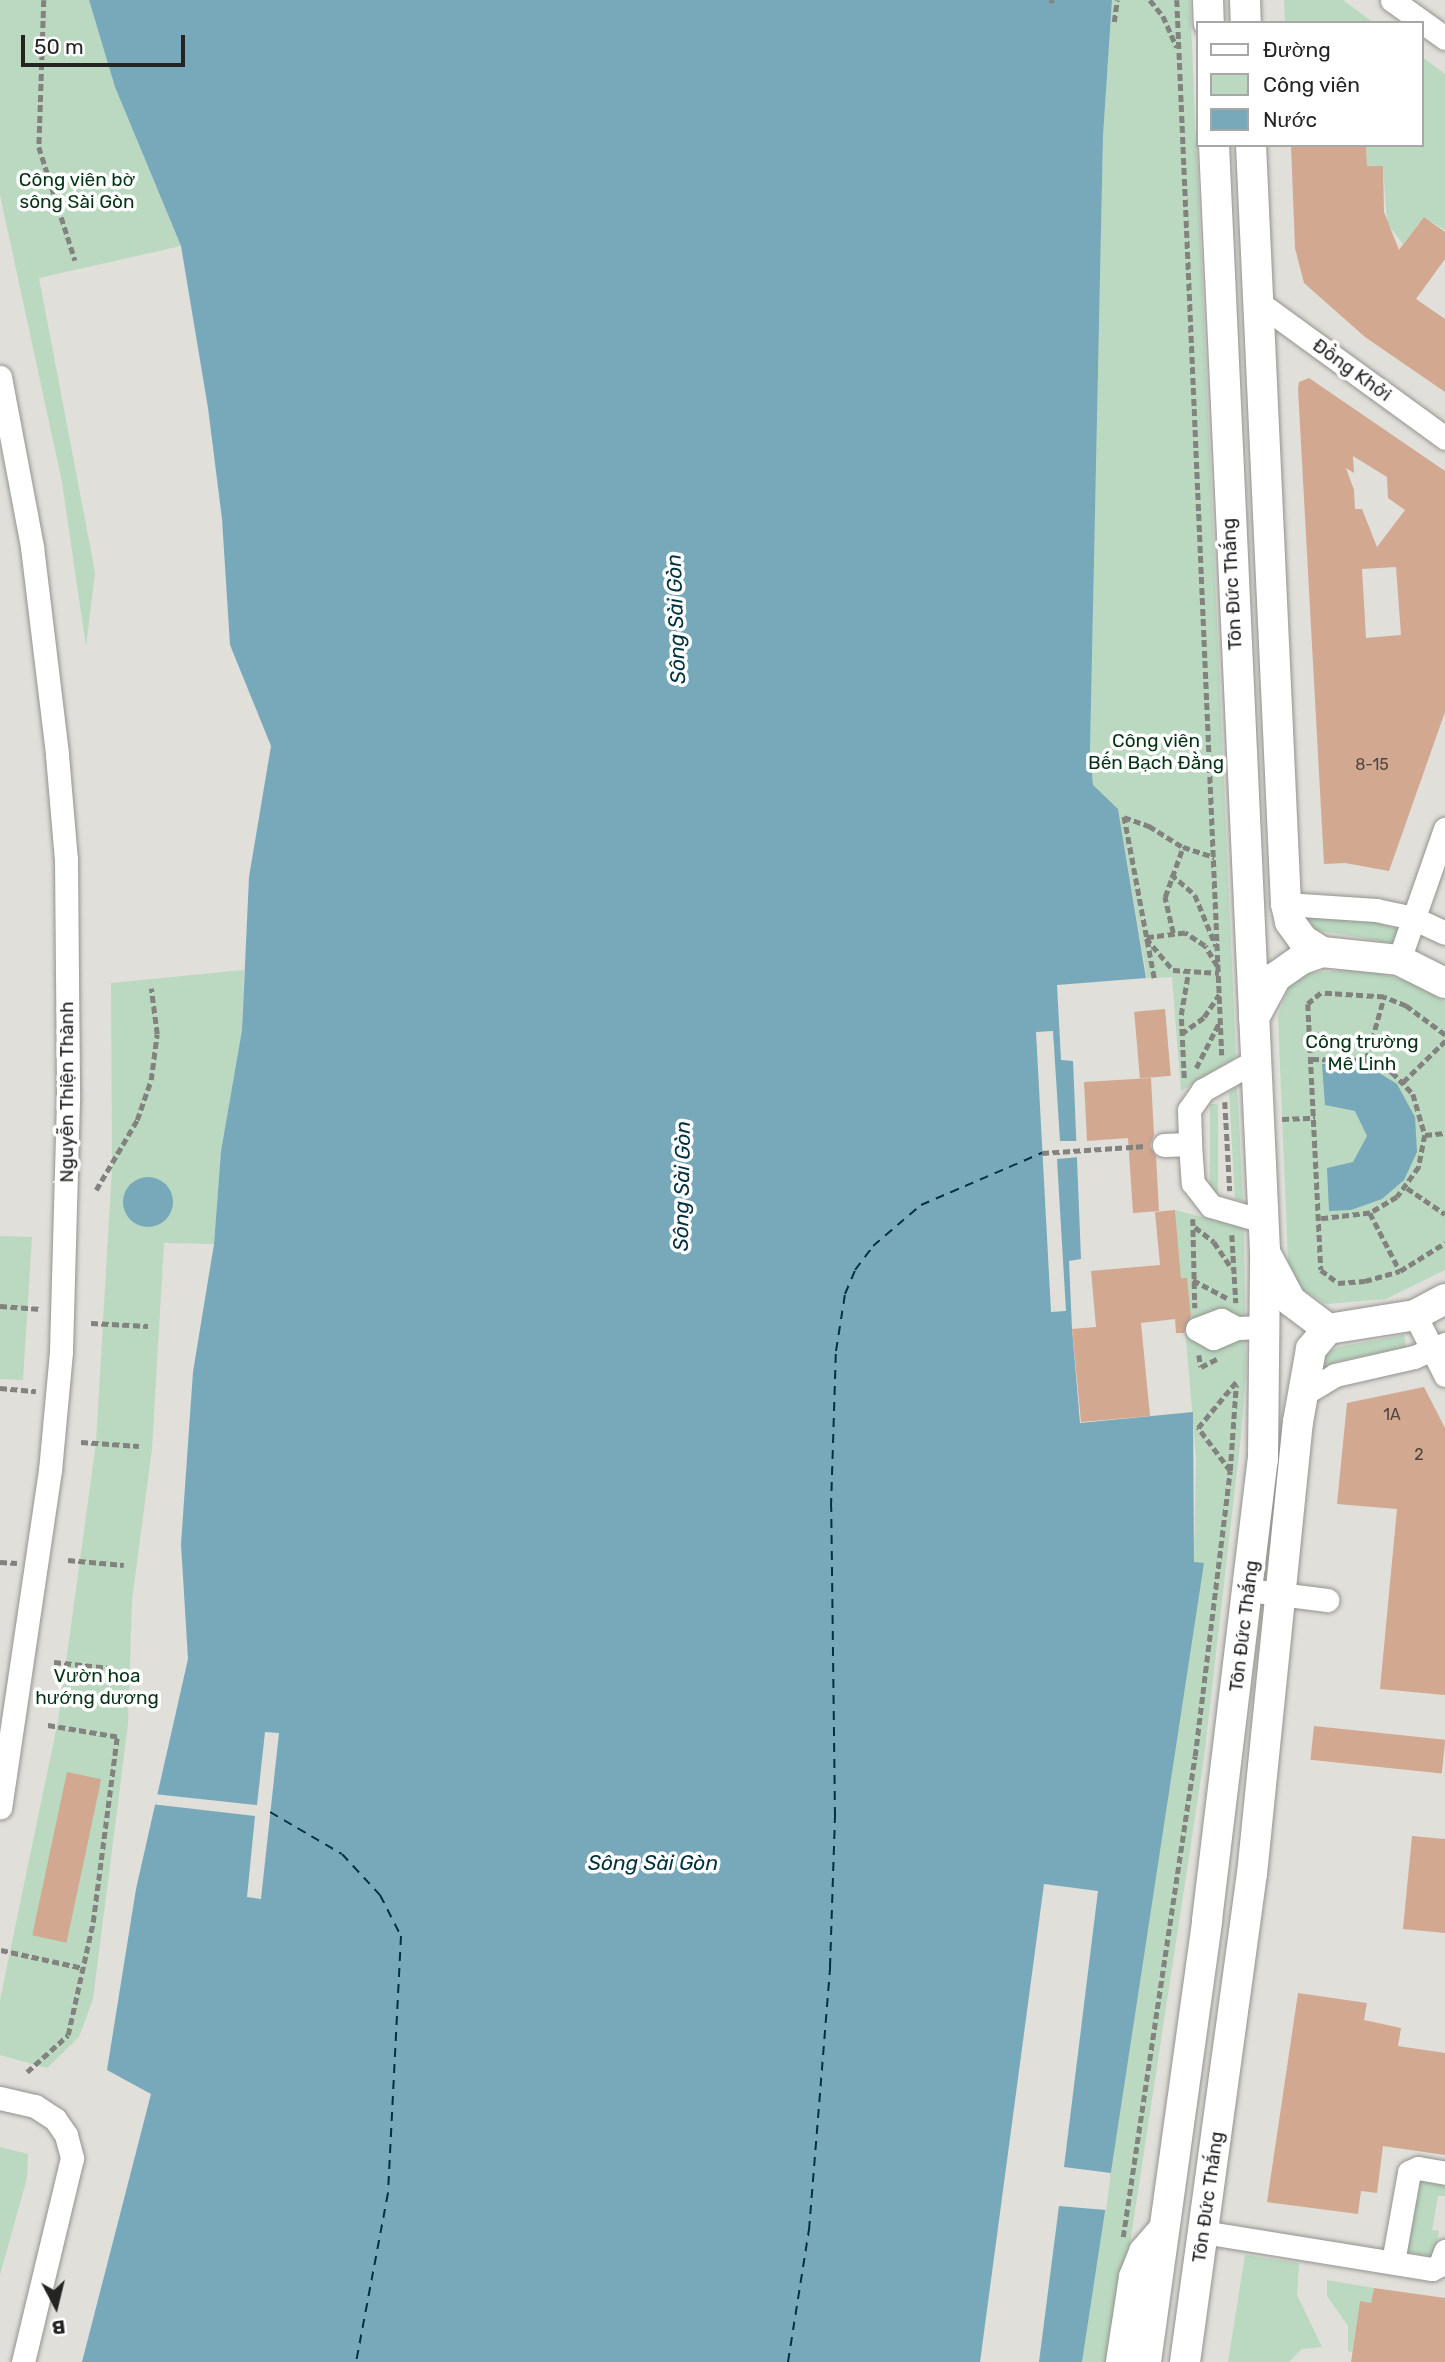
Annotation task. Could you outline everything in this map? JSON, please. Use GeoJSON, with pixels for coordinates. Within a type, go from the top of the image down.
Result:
{"type":"FeatureCollection","features":[{"type":"Feature","properties":{"kind":"main road"},"geometry":{"type":"LineString","coordinates":[[1208,0],[1209,21]]}},
{"type":"Feature","properties":{"kind":"main road"},"geometry":{"type":"LineString","coordinates":[[1245,0],[1247,21]]}},
{"type":"Feature","properties":{"kind":"main road","name":"Tôn Ðức Thắng"},"geometry":{"type":"LineString","coordinates":[[1214,147],[1253,1022]]}},
{"type":"Feature","properties":{"kind":"main road","name":"Tôn Ðức Thắng"},"geometry":{"type":"LineString","coordinates":[[1251,147],[1286,904],[1290,922],[1303,940],[1322,952]]}},
{"type":"Feature","properties":{"kind":"main road"},"geometry":{"type":"LineString","coordinates":[[1253,1022],[1276,978],[1300,960],[1322,952],[1399,960],[1445,983]]}},
{"type":"Feature","properties":{"kind":"main road","name":"Tôn Đức Thắng"},"geometry":{"type":"LineString","coordinates":[[1169,2362],[1177,2261],[1167,2226],[1249,1590],[1263,1459],[1251,1327],[1265,1251],[1253,1022]]}},
{"type":"Feature","properties":{"kind":"main road"},"geometry":{"type":"LineString","coordinates":[[1265,1251],[1291,1301],[1328,1329],[1415,1315],[1445,1298]]}},
{"type":"Feature","properties":{"kind":"main road","name":"Tôn Đức Thắng"},"geometry":{"type":"LineString","coordinates":[[1185,2362],[1252,1874],[1302,1395],[1311,1349],[1328,1329]]}},
{"type":"Feature","properties":{"kind":"main road"},"geometry":{"type":"LineString","coordinates":[[1146,2362],[1167,2226],[1203,2232]]}},
{"type":"Feature","properties":{"kind":"main road","name":"Tôn Đức Thắng"},"geometry":{"type":"LineString","coordinates":[[1121,2362],[1134,2277],[1144,2252],[1167,2226]]}},
{"type":"Feature","properties":{"kind":"street"},"geometry":{"type":"LineString","coordinates":[[1392,0],[1421,21]]}},
{"type":"Feature","properties":{"kind":"street"},"geometry":{"type":"LineString","coordinates":[[1424,23],[1445,38]]}},
{"type":"Feature","properties":{"kind":"street","name":"Ðồng Khởi"},"geometry":{"type":"LineString","coordinates":[[1258,302],[1445,438]]}},
{"type":"Feature","properties":{"kind":"street","name":"Nguyễn Thiện Thành"},"geometry":{"type":"LineString","coordinates":[[0,377],[32,547],[57,755],[65,859],[68,1100],[63,1297],[50,1470],[0,1807]]}},
{"type":"Feature","properties":{"kind":"street"},"geometry":{"type":"LineString","coordinates":[[1399,960],[1445,829]]}},
{"type":"Feature","properties":{"kind":"street"},"geometry":{"type":"LineString","coordinates":[[1286,904],[1340,906],[1413,918],[1445,933]]}},
{"type":"Feature","properties":{"kind":"street"},"geometry":{"type":"LineString","coordinates":[[1255,1061],[1203,1090],[1189,1110],[1190,1144],[1193,1183],[1211,1206],[1263,1221]]}},
{"type":"Feature","properties":{"kind":"street"},"geometry":{"type":"LineString","coordinates":[[1164,1145],[1190,1144]]}},
{"type":"Feature","properties":{"kind":"street"},"geometry":{"type":"LineString","coordinates":[[1415,1315],[1439,1348],[1445,1375]]}},
{"type":"Feature","properties":{"kind":"street"},"geometry":{"type":"LineString","coordinates":[[1197,1329],[1221,1320],[1251,1327]]}},
{"type":"Feature","properties":{"kind":"street"},"geometry":{"type":"LineString","coordinates":[[1302,1395],[1335,1375],[1439,1348]]}},
{"type":"Feature","properties":{"kind":"street"},"geometry":{"type":"LineString","coordinates":[[1249,1590],[1327,1600]]}},
{"type":"Feature","properties":{"kind":"street"},"geometry":{"type":"LineString","coordinates":[[0,2098],[35,2106],[55,2119],[66,2135],[72,2158],[23,2362]]}},
{"type":"Feature","properties":{"kind":"street"},"geometry":{"type":"LineString","coordinates":[[1393,2262],[1409,2172],[1418,2168],[1445,2173]]}},
{"type":"Feature","properties":{"kind":"street"},"geometry":{"type":"LineString","coordinates":[[1203,2232],[1436,2268],[1445,2251]]}},
{"type":"Feature","properties":{"kind":"path"},"geometry":{"type":"LineString","coordinates":[[44,0],[40,147],[75,260]]}},
{"type":"Feature","properties":{"kind":"path"},"geometry":{"type":"LineString","coordinates":[[1114,22],[1117,0]]}},
{"type":"Feature","properties":{"kind":"path"},"geometry":{"type":"LineString","coordinates":[[1150,0],[1163,16],[1179,53]]}},
{"type":"Feature","properties":{"kind":"path"},"geometry":{"type":"LineString","coordinates":[[1177,0],[1223,1079],[1236,1307],[1209,1285],[1193,1280]]}},
{"type":"Feature","properties":{"kind":"path"},"geometry":{"type":"LineString","coordinates":[[1154,978],[1124,817],[1149,826],[1182,847],[1214,857]]}},
{"type":"Feature","properties":{"kind":"path"},"geometry":{"type":"LineString","coordinates":[[1173,933],[1165,908],[1171,874],[1182,847]]}},
{"type":"Feature","properties":{"kind":"path"},"geometry":{"type":"LineString","coordinates":[[1171,874],[1187,885],[1202,907],[1219,957]]}},
{"type":"Feature","properties":{"kind":"path"},"geometry":{"type":"LineString","coordinates":[[1146,938],[1173,933],[1197,939],[1219,972]]}},
{"type":"Feature","properties":{"kind":"path"},"geometry":{"type":"LineString","coordinates":[[1146,938],[1162,962],[1188,974],[1219,972]]}},
{"type":"Feature","properties":{"kind":"path"},"geometry":{"type":"LineString","coordinates":[[1185,1089],[1181,1034],[1188,974]]}},
{"type":"Feature","properties":{"kind":"path"},"geometry":{"type":"LineString","coordinates":[[96,1190],[138,1120],[152,1080],[157,1034],[151,988]]}},
{"type":"Feature","properties":{"kind":"path"},"geometry":{"type":"LineString","coordinates":[[1445,1035],[1425,1018],[1384,997],[1353,993],[1312,997],[1308,1004],[1321,1270],[1328,1280],[1365,1281],[1400,1271],[1445,1243]]}},
{"type":"Feature","properties":{"kind":"path"},"geometry":{"type":"LineString","coordinates":[[1181,1034],[1205,1017],[1220,994]]}},
{"type":"Feature","properties":{"kind":"path"},"geometry":{"type":"LineString","coordinates":[[1366,1060],[1384,997]]}},
{"type":"Feature","properties":{"kind":"path"},"geometry":{"type":"LineString","coordinates":[[1185,1082],[1208,1049],[1221,1017]]}},
{"type":"Feature","properties":{"kind":"path"},"geometry":{"type":"LineString","coordinates":[[1402,1082],[1445,1041]]}},
{"type":"Feature","properties":{"kind":"path"},"geometry":{"type":"LineString","coordinates":[[1312,1059],[1366,1060],[1402,1082],[1419,1106],[1425,1135],[1419,1167],[1407,1188],[1370,1213],[1320,1219]]}},
{"type":"Feature","properties":{"kind":"path"},"geometry":{"type":"LineString","coordinates":[[1282,1119],[1315,1118]]}},
{"type":"Feature","properties":{"kind":"path"},"geometry":{"type":"LineString","coordinates":[[1425,1135],[1445,1133]]}},
{"type":"Feature","properties":{"kind":"path"},"geometry":{"type":"LineString","coordinates":[[1042,1153],[1164,1145]]}},
{"type":"Feature","properties":{"kind":"path"},"geometry":{"type":"LineString","coordinates":[[1407,1188],[1445,1214]]}},
{"type":"Feature","properties":{"kind":"path"},"geometry":{"type":"LineString","coordinates":[[1192,1212],[1193,1280],[1201,1367]]}},
{"type":"Feature","properties":{"kind":"path"},"geometry":{"type":"LineString","coordinates":[[1370,1213],[1400,1271]]}},
{"type":"Feature","properties":{"kind":"path"},"geometry":{"type":"LineString","coordinates":[[1194,1226],[1213,1242],[1234,1273]]}},
{"type":"Feature","properties":{"kind":"path"},"geometry":{"type":"LineString","coordinates":[[0,1306],[42,1309]]}},
{"type":"Feature","properties":{"kind":"path"},"geometry":{"type":"LineString","coordinates":[[91,1322],[148,1326]]}},
{"type":"Feature","properties":{"kind":"path"},"geometry":{"type":"LineString","coordinates":[[1122,2244],[1195,1756],[1230,1471],[1236,1369]]}},
{"type":"Feature","properties":{"kind":"path"},"geometry":{"type":"LineString","coordinates":[[1230,1471],[1198,1428],[1236,1381]]}},
{"type":"Feature","properties":{"kind":"path"},"geometry":{"type":"LineString","coordinates":[[0,1388],[36,1391]]}},
{"type":"Feature","properties":{"kind":"path"},"geometry":{"type":"LineString","coordinates":[[81,1442],[139,1446]]}},
{"type":"Feature","properties":{"kind":"path"},"geometry":{"type":"LineString","coordinates":[[68,1560],[124,1565]]}},
{"type":"Feature","properties":{"kind":"path"},"geometry":{"type":"LineString","coordinates":[[54,1662],[110,1668]]}},
{"type":"Feature","properties":{"kind":"path"},"geometry":{"type":"LineString","coordinates":[[27,2072],[68,2035],[93,1922],[117,1737],[45,1725]]}},
{"type":"Feature","properties":{"kind":"path"},"geometry":{"type":"LineString","coordinates":[[1,1950],[83,1968]]}},
{"type":"Feature","properties":{"kind":"green space","name":"Công viên bờ sông Sài Gòn"},"geometry":{"type":"Polygon","coordinates":[[[0,0],[89,0],[115,87],[181,246],[39,278],[95,572],[86,647],[62,482],[0,195],[0,0]]]}},
{"type":"Feature","properties":{"kind":"green space","name":"Công viên Bến Bạch Đằng"},"geometry":{"type":"Polygon","coordinates":[[[1112,0],[1190,0],[1236,1057],[1181,1091],[1172,977],[1147,978],[1118,809],[1093,786],[1090,751],[1103,136],[1112,0]]]}},
{"type":"Feature","properties":{"kind":"green space"},"geometry":{"type":"Polygon","coordinates":[[[1284,0],[1343,0],[1371,21],[1285,21],[1284,0]]]}},
{"type":"Feature","properties":{"kind":"green space"},"geometry":{"type":"Polygon","coordinates":[[[1424,58],[1445,74],[1445,230],[1424,217],[1403,244],[1387,223],[1383,166],[1367,166],[1366,147],[1424,147],[1424,58]]]}},
{"type":"Feature","properties":{"kind":"green space"},"geometry":{"type":"Polygon","coordinates":[[[1305,913],[1360,918],[1398,929],[1393,943],[1314,930],[1305,913]]]}},
{"type":"Feature","properties":{"kind":"green space","name":"Công trường Mê Linh"},"geometry":{"type":"Polygon","coordinates":[[[1366,969],[1413,983],[1445,1002],[1445,1270],[1386,1299],[1326,1304],[1301,1289],[1288,1261],[1278,1016],[1289,986],[1307,973],[1366,969]]]}},
{"type":"Feature","properties":{"kind":"green space","name":"Vườn hoa hướng dương"},"geometry":{"type":"Polygon","coordinates":[[[244,970],[242,1030],[221,1151],[214,1244],[164,1243],[152,1449],[132,1600],[128,1724],[93,1999],[79,2037],[47,2068],[0,2055],[0,2000],[58,1721],[96,1443],[112,1168],[111,983],[244,970]]]}},
{"type":"Feature","properties":{"kind":"green space"},"geometry":{"type":"Polygon","coordinates":[[[1237,1087],[1243,1201],[1235,1199],[1229,1092],[1237,1087]]]}},
{"type":"Feature","properties":{"kind":"green space"},"geometry":{"type":"Polygon","coordinates":[[[1210,1104],[1218,1104],[1218,1193],[1210,1193],[1210,1104]]]}},
{"type":"Feature","properties":{"kind":"green space"},"geometry":{"type":"Polygon","coordinates":[[[1175,1210],[1244,1228],[1246,1371],[1241,1436],[1204,1758],[1112,2362],[1082,2362],[1203,1563],[1194,1563],[1196,1457],[1175,1210]]]}},
{"type":"Feature","properties":{"kind":"green space"},"geometry":{"type":"Polygon","coordinates":[[[0,1236],[32,1237],[23,1380],[0,1379],[0,1236]]]}},
{"type":"Feature","properties":{"kind":"green space"},"geometry":{"type":"Polygon","coordinates":[[[1404,1335],[1406,1347],[1336,1362],[1318,1374],[1323,1356],[1338,1347],[1404,1335]]]}},
{"type":"Feature","properties":{"kind":"green space"},"geometry":{"type":"Polygon","coordinates":[[[0,2147],[28,2154],[27,2178],[0,2275],[0,2147]]]}},
{"type":"Feature","properties":{"kind":"green space"},"geometry":{"type":"Polygon","coordinates":[[[1416,2180],[1445,2185],[1445,2196],[1438,2196],[1432,2230],[1439,2231],[1435,2257],[1404,2252],[1416,2180]]]}},
{"type":"Feature","properties":{"kind":"green space"},"geometry":{"type":"Polygon","coordinates":[[[1245,2255],[1299,2263],[1297,2295],[1322,2347],[1302,2349],[1289,2362],[1228,2362],[1245,2255]]]}},
{"type":"Feature","properties":{"kind":"green space"},"geometry":{"type":"Polygon","coordinates":[[[1327,2280],[1374,2288],[1371,2303],[1360,2302],[1352,2352],[1348,2351],[1348,2326],[1327,2296],[1327,2280]]]}},
{"type":"Feature","properties":{"kind":"water","name":"Sông Sài Gòn"},"geometry":{"type":"Polygon","coordinates":[[[89,0],[1112,0],[1103,136],[1090,751],[1093,785],[1118,809],[1146,978],[1057,985],[1061,1060],[1073,1061],[1081,1259],[1069,1261],[1072,1329],[1080,1423],[1193,1412],[1194,1562],[1204,1563],[1082,2362],[82,2362],[151,2094],[107,2070],[136,1889],[188,1659],[181,1544],[193,1372],[214,1244],[221,1151],[242,1030],[249,877],[271,746],[230,645],[222,519],[208,408],[181,246],[115,87],[89,0]]]}},
{"type":"Feature","properties":{"kind":"water"},"geometry":{"type":"Polygon","coordinates":[[[1352,1063],[1368,1066],[1397,1084],[1415,1117],[1417,1152],[1404,1180],[1382,1199],[1351,1210],[1329,1211],[1327,1168],[1353,1162],[1367,1136],[1355,1111],[1325,1105],[1322,1064],[1352,1063]]]}},
{"type":"Feature","properties":{"kind":"water"},"geometry":{"type":"Polygon","coordinates":[[[148,1177],[166,1184],[173,1202],[166,1220],[148,1227],[130,1220],[123,1202],[130,1184],[148,1177]]]}},
{"type":"Feature","properties":{"kind":"pier"},"geometry":{"type":"Polygon","coordinates":[[[1053,1031],[1060,1141],[1080,1141],[1080,1157],[1057,1159],[1066,1311],[1051,1312],[1036,1032],[1053,1031]]]}},
{"type":"Feature","properties":{"kind":"pier"},"geometry":{"type":"Polygon","coordinates":[[[265,1732],[279,1733],[261,1899],[247,1897],[255,1816],[151,1804],[154,1794],[257,1805],[265,1732]]]}},
{"type":"Feature","properties":{"kind":"pier"},"geometry":{"type":"Polygon","coordinates":[[[1044,1884],[1098,1891],[1064,2167],[1111,2173],[1106,2210],[1059,2206],[1039,2362],[980,2362],[1044,1884]]]}},
{"type":"Feature","properties":{"kind":"building"},"geometry":{"type":"Polygon","coordinates":[[[1291,147],[1366,147],[1367,166],[1383,166],[1384,212],[1399,250],[1424,217],[1445,232],[1445,259],[1416,299],[1445,319],[1445,392],[1365,337],[1304,283],[1295,248],[1291,147]]]}},
{"type":"Feature","properties":{"kind":"building"},"geometry":{"type":"Polygon","coordinates":[[[1309,378],[1445,471],[1445,712],[1389,871],[1345,863],[1324,864],[1299,382],[1309,378]],[[1353,456],[1354,473],[1346,468],[1354,490],[1355,509],[1362,509],[1377,547],[1405,510],[1388,498],[1387,477],[1353,456]],[[1396,567],[1362,569],[1366,638],[1401,635],[1396,567]]]}},
{"type":"Feature","properties":{"kind":"building"},"geometry":{"type":"Polygon","coordinates":[[[1165,1009],[1171,1076],[1140,1078],[1134,1012],[1165,1009]]]}},
{"type":"Feature","properties":{"kind":"building"},"geometry":{"type":"Polygon","coordinates":[[[1151,1078],[1154,1135],[1150,1146],[1156,1156],[1159,1211],[1133,1213],[1128,1138],[1087,1141],[1084,1082],[1151,1078]]]}},
{"type":"Feature","properties":{"kind":"building"},"geometry":{"type":"Polygon","coordinates":[[[1175,1210],[1181,1278],[1187,1278],[1191,1316],[1184,1333],[1176,1333],[1175,1319],[1141,1323],[1150,1416],[1081,1422],[1072,1329],[1096,1327],[1091,1271],[1160,1265],[1155,1212],[1175,1210]]]}},
{"type":"Feature","properties":{"kind":"building"},"geometry":{"type":"Polygon","coordinates":[[[1424,1387],[1445,1428],[1445,1695],[1380,1689],[1397,1509],[1337,1504],[1347,1403],[1424,1387]]]}},
{"type":"Feature","properties":{"kind":"building"},"geometry":{"type":"Polygon","coordinates":[[[1314,1726],[1445,1740],[1442,1774],[1310,1760],[1314,1726]]]}},
{"type":"Feature","properties":{"kind":"building"},"geometry":{"type":"Polygon","coordinates":[[[67,1772],[101,1779],[67,1943],[32,1935],[67,1772]]]}},
{"type":"Feature","properties":{"kind":"building"},"geometry":{"type":"Polygon","coordinates":[[[1412,1836],[1445,1839],[1445,1933],[1403,1929],[1412,1836]]]}},
{"type":"Feature","properties":{"kind":"building"},"geometry":{"type":"Polygon","coordinates":[[[1298,1993],[1367,2003],[1364,2020],[1401,2028],[1398,2046],[1445,2053],[1445,2155],[1383,2146],[1377,2193],[1361,2191],[1358,2214],[1267,2202],[1298,1993]]]}},
{"type":"Feature","properties":{"kind":"building"},"geometry":{"type":"Polygon","coordinates":[[[1374,2288],[1445,2298],[1445,2362],[1351,2362],[1360,2301],[1371,2303],[1374,2288]]]}},
{"type":"Feature","properties":{"kind":"ferry route"},"geometry":{"type":"LineString","coordinates":[[788,2362],[809,2230],[830,1967],[835,1816],[831,1507],[836,1351],[845,1294],[855,1270],[873,1246],[921,1205],[1042,1153]]}},
{"type":"Feature","properties":{"kind":"ferry route"},"geometry":{"type":"LineString","coordinates":[[270,1812],[342,1854],[380,1895],[401,1936],[388,2193],[356,2362]]}}]}
